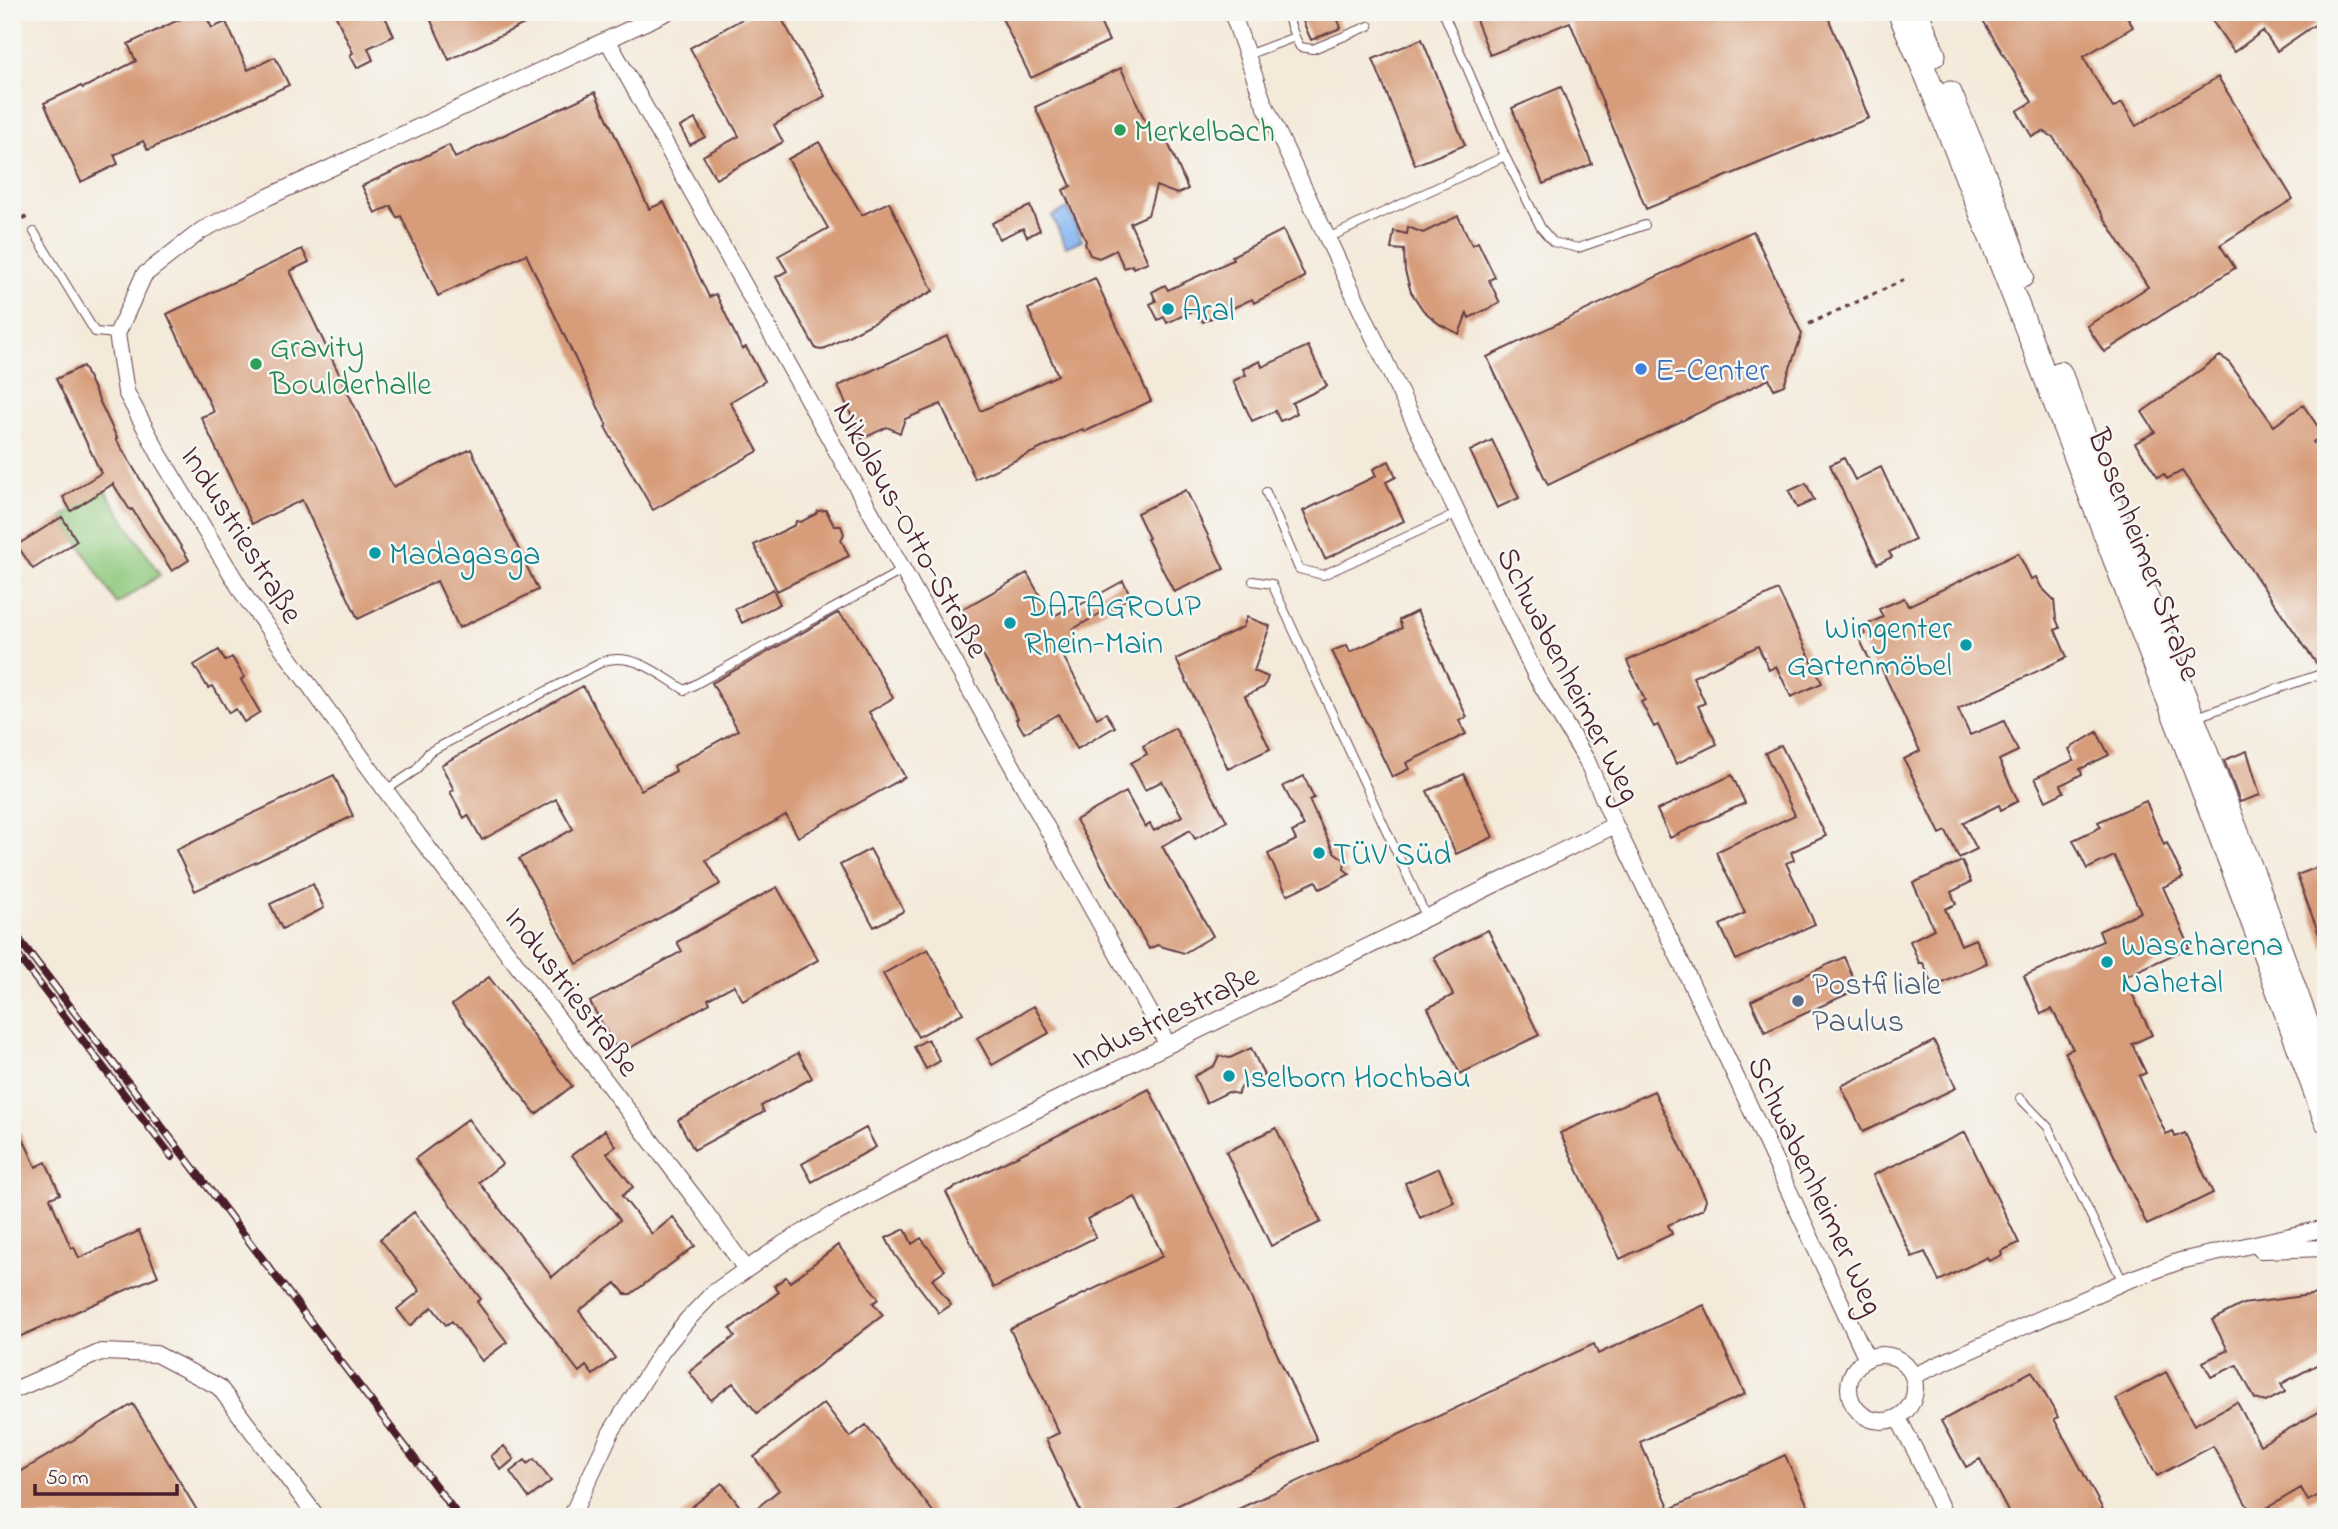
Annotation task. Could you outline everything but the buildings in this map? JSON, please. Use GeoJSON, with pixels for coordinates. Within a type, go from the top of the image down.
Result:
{"type":"FeatureCollection","features":[{"type":"Feature","properties":{"kind":"street"},"geometry":{"type":"LineString","coordinates":[[117,334],[144,275],[202,230],[667,12]]}},
{"type":"Feature","properties":{"kind":"street","name":"Schwabenheimer Weg"},"geometry":{"type":"LineString","coordinates":[[1232,12],[1263,101],[1536,677],[1587,761],[1867,1359]]}},
{"type":"Feature","properties":{"kind":"street","name":"Bosenheimer Straße"},"geometry":{"type":"LineString","coordinates":[[1899,12],[2030,337],[2326,1121]]}},
{"type":"Feature","properties":{"kind":"street","name":"Bosenheimer Straße"},"geometry":{"type":"LineString","coordinates":[[1917,12],[1986,179],[2194,718],[2326,1076]]}},
{"type":"Feature","properties":{"kind":"street","name":"Nikolaus-Otto-Straße"},"geometry":{"type":"LineString","coordinates":[[608,41],[1168,1045]]}},
{"type":"Feature","properties":{"kind":"street","name":"Industriestraße"},"geometry":{"type":"LineString","coordinates":[[117,334],[126,392],[160,456],[246,598],[386,790],[746,1269]]}},
{"type":"Feature","properties":{"kind":"street","name":"Industriestraße"},"geometry":{"type":"LineString","coordinates":[[571,1517],[611,1432],[662,1351],[688,1318],[713,1293],[746,1269],[833,1215],[992,1132],[1615,825]]}},
{"type":"Feature","properties":{"kind":"street"},"geometry":{"type":"LineString","coordinates":[[1913,1376],[2123,1282],[2180,1261],[2326,1228]]}},
{"type":"Feature","properties":{"kind":"street"},"geometry":{"type":"LineString","coordinates":[[2220,1251],[2326,1248]]}},
{"type":"Feature","properties":{"kind":"street"},"geometry":{"type":"LineString","coordinates":[[12,1391],[100,1352],[156,1354],[219,1387],[317,1517]]}},
{"type":"Feature","properties":{"kind":"street"},"geometry":{"type":"LineString","coordinates":[[1876,1356],[1894,1357],[1908,1368],[1913,1376],[1913,1400],[1898,1418],[1888,1421],[1867,1418],[1852,1403],[1849,1382],[1859,1364],[1867,1359],[1876,1356]]}},
{"type":"Feature","properties":{"kind":"street"},"geometry":{"type":"LineString","coordinates":[[1898,1418],[1945,1517]]}},
{"type":"Feature","properties":{"kind":"lane"},"geometry":{"type":"LineString","coordinates":[[1286,12],[1300,47],[1313,49],[1368,26]]}},
{"type":"Feature","properties":{"kind":"lane"},"geometry":{"type":"LineString","coordinates":[[1443,12],[1505,156],[1541,228],[1553,242],[1578,248],[1644,225]]}},
{"type":"Feature","properties":{"kind":"lane"},"geometry":{"type":"LineString","coordinates":[[1246,56],[1295,37]]}},
{"type":"Feature","properties":{"kind":"lane"},"geometry":{"type":"LineString","coordinates":[[1328,237],[1505,156]]}},
{"type":"Feature","properties":{"kind":"lane"},"geometry":{"type":"LineString","coordinates":[[34,232],[95,332],[117,334]]}},
{"type":"Feature","properties":{"kind":"lane"},"geometry":{"type":"LineString","coordinates":[[1266,492],[1299,569],[1323,575],[1458,513]]}},
{"type":"Feature","properties":{"kind":"lane"},"geometry":{"type":"LineString","coordinates":[[386,790],[416,770],[429,752],[604,661],[616,657],[631,659],[685,690],[903,570]]}},
{"type":"Feature","properties":{"kind":"lane"},"geometry":{"type":"LineString","coordinates":[[1253,581],[1272,584],[1427,918]]}},
{"type":"Feature","properties":{"kind":"lane"},"geometry":{"type":"LineString","coordinates":[[2194,718],[2326,670]]}},
{"type":"Feature","properties":{"kind":"lane"},"geometry":{"type":"LineString","coordinates":[[2020,1098],[2048,1127],[2123,1282]]}},
{"type":"Feature","properties":{"kind":"path"},"geometry":{"type":"LineString","coordinates":[[12,199],[34,232]]}},
{"type":"Feature","properties":{"kind":"path"},"geometry":{"type":"LineString","coordinates":[[1809,324],[1906,279]]}},
{"type":"Feature","properties":{"kind":"green space"},"geometry":{"type":"Polygon","coordinates":[[[104,489],[160,575],[117,604],[62,517],[104,489]]]}},
{"type":"Feature","properties":{"kind":"water"},"geometry":{"type":"Polygon","coordinates":[[[1068,208],[1082,240],[1066,247],[1052,216],[1068,208]]]}},
{"type":"Feature","properties":{"kind":"railway"},"geometry":{"type":"LineString","coordinates":[[12,930],[459,1517]]}},
{"type":"Feature","properties":{"kind":"railway"},"geometry":{"type":"LineString","coordinates":[[12,948],[172,1157]]}},
{"type":"Feature","properties":{"kind":"place","name":"Merkelbach"},"geometry":{"type":"Point","coordinates":[1120,130]}},
{"type":"Feature","properties":{"kind":"place","name":"Aral"},"geometry":{"type":"Point","coordinates":[1168,309]}},
{"type":"Feature","properties":{"kind":"place","name":"Gravity Boulderhalle"},"geometry":{"type":"Point","coordinates":[256,364]}},
{"type":"Feature","properties":{"kind":"place","name":"E-Center"},"geometry":{"type":"Point","coordinates":[1641,369]}},
{"type":"Feature","properties":{"kind":"place","name":"Madagasga"},"geometry":{"type":"Point","coordinates":[375,553]}},
{"type":"Feature","properties":{"kind":"place","name":"DATAGROUP Rhein-Main"},"geometry":{"type":"Point","coordinates":[1010,623]}},
{"type":"Feature","properties":{"kind":"place","name":"Wingenter Gartenmöbel"},"geometry":{"type":"Point","coordinates":[1966,645]}},
{"type":"Feature","properties":{"kind":"place","name":"TÜV Süd"},"geometry":{"type":"Point","coordinates":[1319,853]}},
{"type":"Feature","properties":{"kind":"place","name":"Wascharena Nahetal"},"geometry":{"type":"Point","coordinates":[2107,962]}},
{"type":"Feature","properties":{"kind":"place","name":"Postfiliale Paulus"},"geometry":{"type":"Point","coordinates":[1798,1001]}},
{"type":"Feature","properties":{"kind":"place","name":"Iselborn Hochbau"},"geometry":{"type":"Point","coordinates":[1229,1076]}}]}
